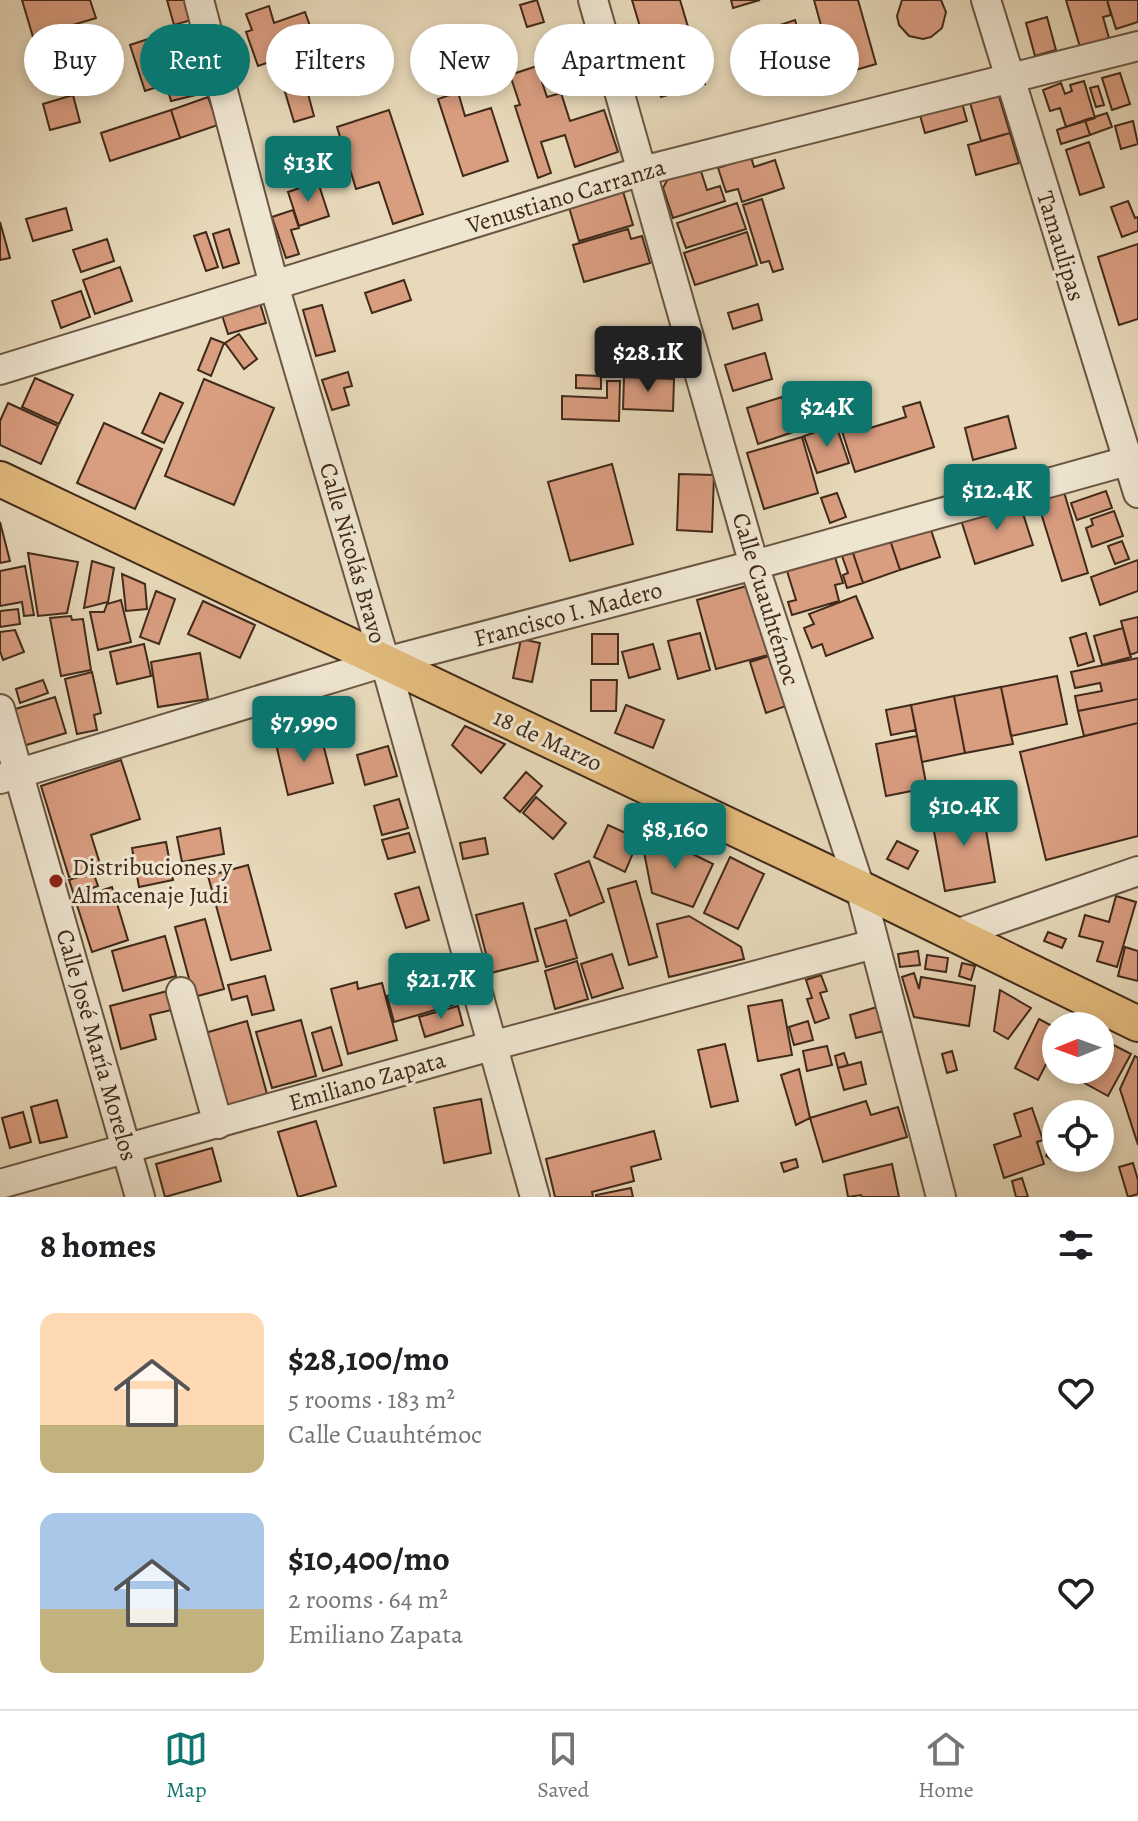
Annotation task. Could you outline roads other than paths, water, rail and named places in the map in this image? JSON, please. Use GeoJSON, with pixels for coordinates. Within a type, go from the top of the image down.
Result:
{"type":"FeatureCollection","features":[{"type":"Feature","properties":{"kind":"main road","name":"18 de Marzo"},"geometry":{"type":"LineString","coordinates":[[0,479],[860,888],[1138,1024]]}},
{"type":"Feature","properties":{"kind":"street","name":"Calle Nicolás Bravo"},"geometry":{"type":"LineString","coordinates":[[199,0],[274,285],[385,662],[535,1197]]}},
{"type":"Feature","properties":{"kind":"street","name":"Calle Cuauhtémoc"},"geometry":{"type":"LineString","coordinates":[[593,0],[754,565],[860,888],[941,1197]]}},
{"type":"Feature","properties":{"kind":"street","name":"Tamaulipas"},"geometry":{"type":"LineString","coordinates":[[986,0],[1008,77],[1133,460],[1138,493]]}},
{"type":"Feature","properties":{"kind":"street","name":"Venustiano Carranza"},"geometry":{"type":"LineString","coordinates":[[0,370],[642,171],[1138,46]]}},
{"type":"Feature","properties":{"kind":"street","name":"Francisco I. Madero"},"geometry":{"type":"LineString","coordinates":[[9,776],[385,662],[754,565],[1133,460]]}},
{"type":"Feature","properties":{"kind":"street","name":"Calle José María Morelos"},"geometry":{"type":"LineString","coordinates":[[0,709],[9,776],[140,1197]]}},
{"type":"Feature","properties":{"kind":"street"},"geometry":{"type":"LineString","coordinates":[[953,935],[1138,871]]}},
{"type":"Feature","properties":{"kind":"street","name":"Emiliano Zapata"},"geometry":{"type":"LineString","coordinates":[[0,1184],[491,1046],[874,944]]}},
{"type":"Feature","properties":{"kind":"street"},"geometry":{"type":"LineString","coordinates":[[181,992],[218,1124]]}},
{"type":"Feature","properties":{"kind":"place","name":"Distribuciones y Almacenaje Judi"},"geometry":{"type":"Point","coordinates":[56,881]}}]}
